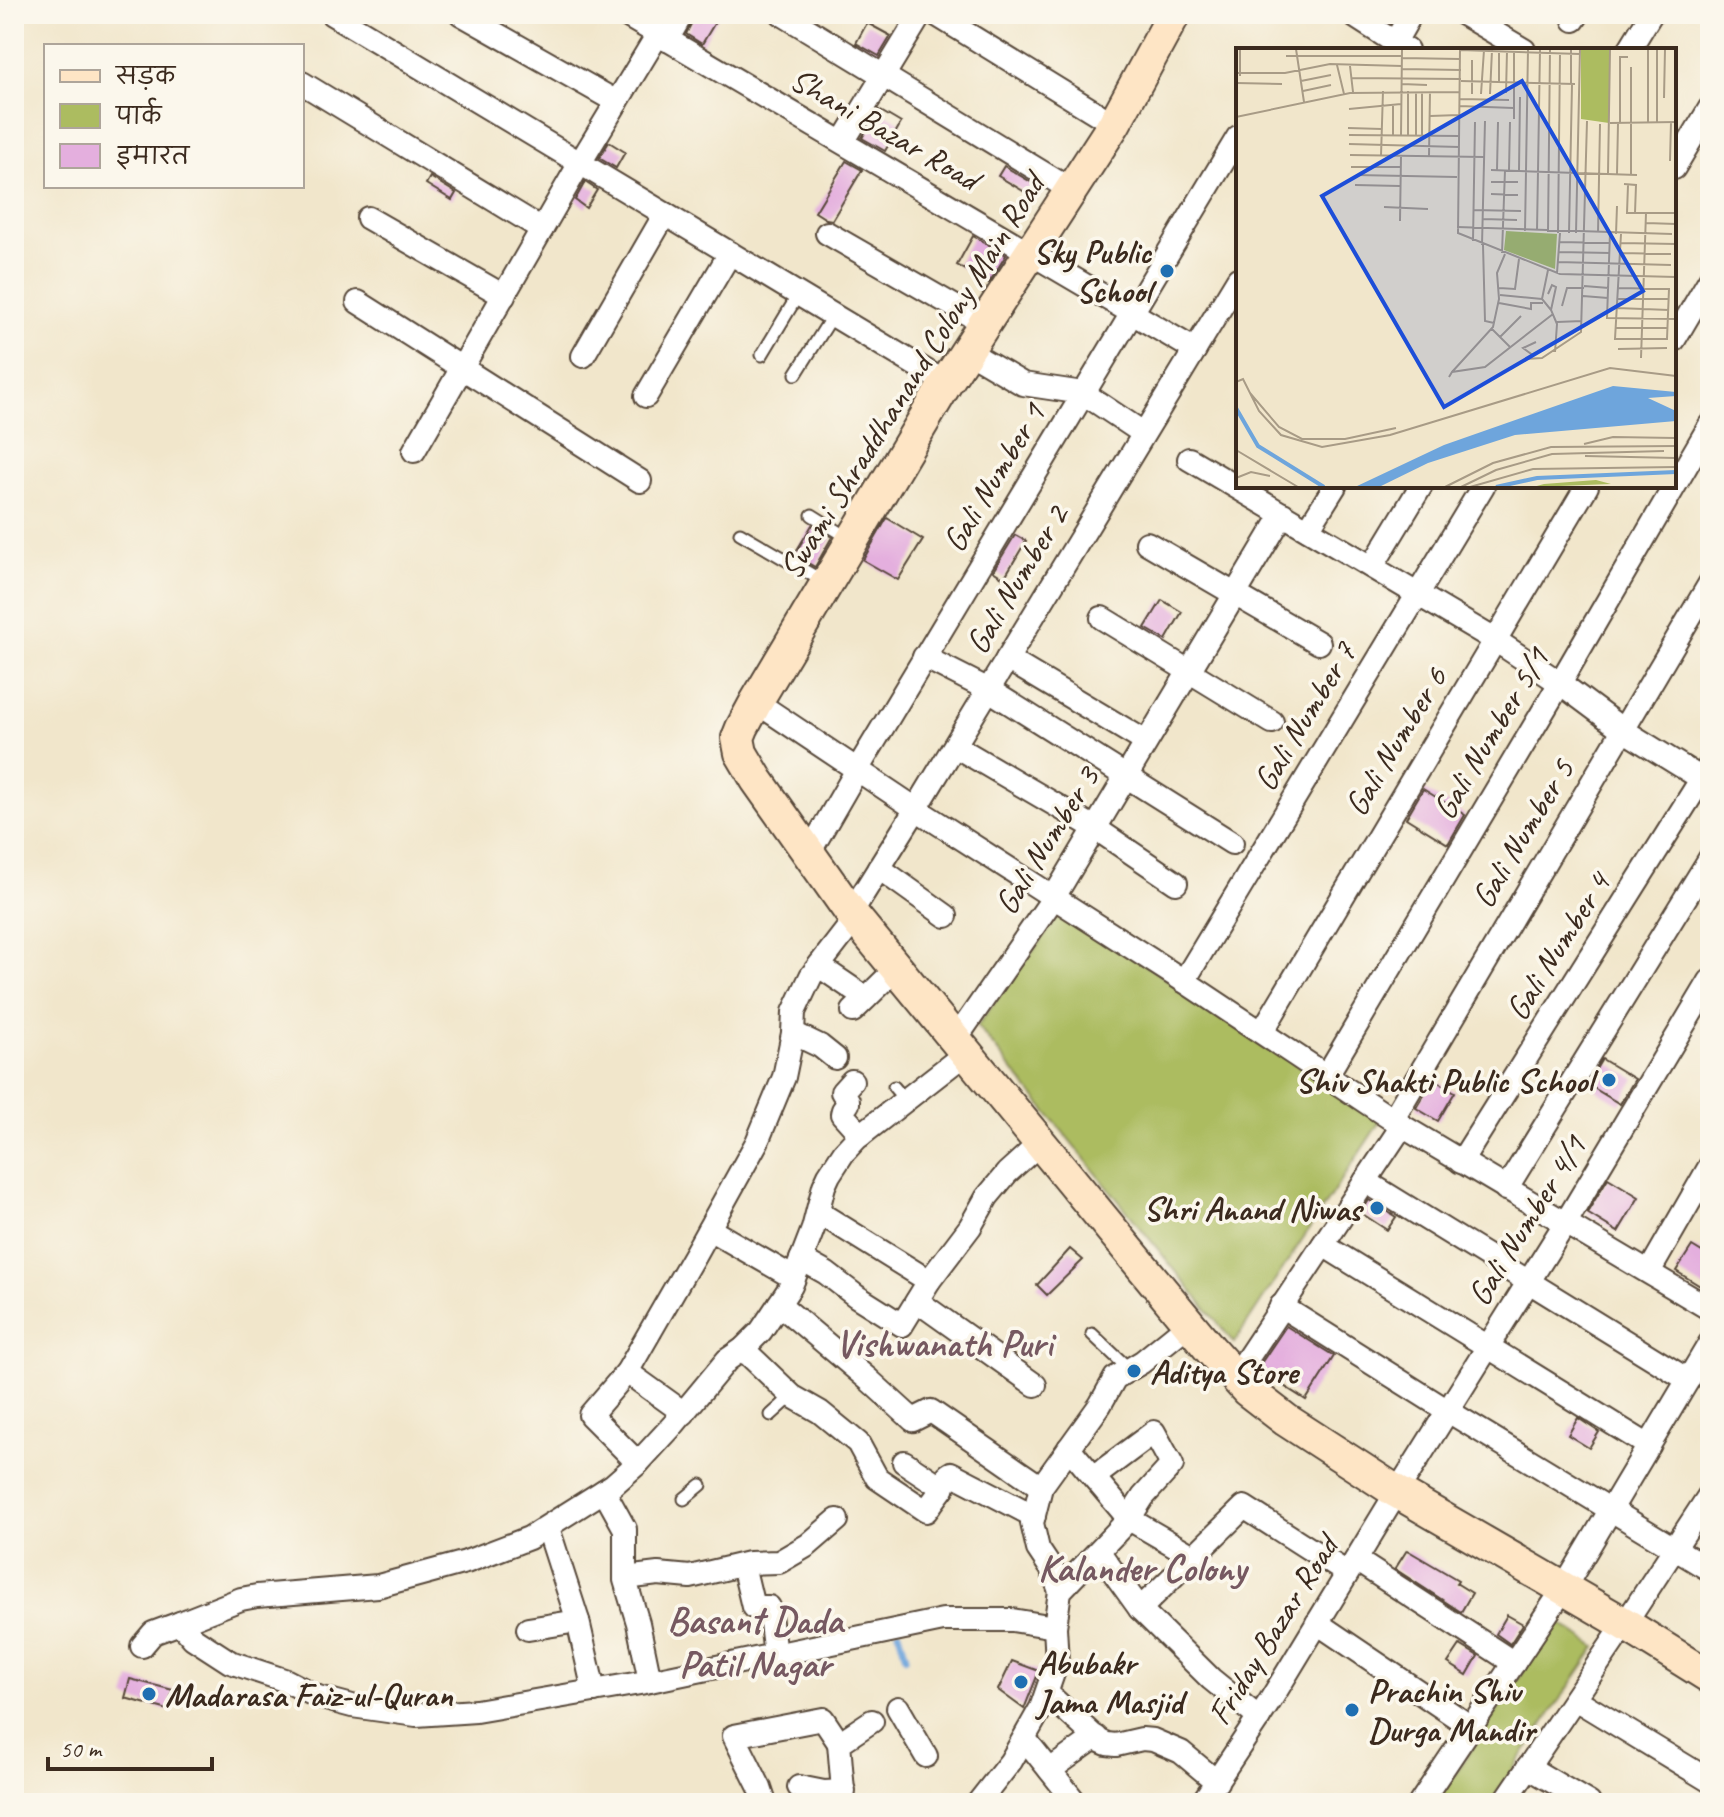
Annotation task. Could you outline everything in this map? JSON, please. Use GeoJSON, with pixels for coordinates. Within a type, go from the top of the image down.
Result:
{"type":"FeatureCollection","features":[{"type":"Feature","properties":{"kind":"street"},"geometry":{"type":"LineString","coordinates":[[332,14],[946,383]]}},
{"type":"Feature","properties":{"kind":"street"},"geometry":{"type":"LineString","coordinates":[[461,14],[617,102]]}},
{"type":"Feature","properties":{"kind":"street","name":"Shani Bazar Road"},"geometry":{"type":"LineString","coordinates":[[624,14],[1195,350]]}},
{"type":"Feature","properties":{"kind":"street"},"geometry":{"type":"LineString","coordinates":[[414,451],[617,102],[662,37],[682,14]]}},
{"type":"Feature","properties":{"kind":"street"},"geometry":{"type":"LineString","coordinates":[[782,14],[1071,190]]}},
{"type":"Feature","properties":{"kind":"street"},"geometry":{"type":"LineString","coordinates":[[843,142],[921,14]]}},
{"type":"Feature","properties":{"kind":"street"},"geometry":{"type":"LineString","coordinates":[[935,14],[1114,124]]}},
{"type":"Feature","properties":{"kind":"street","name":"Swami Shraddhanand Colony Main Road"},"geometry":{"type":"LineString","coordinates":[[809,853],[741,753],[738,738],[742,728],[946,383],[1114,124],[1174,14]]}},
{"type":"Feature","properties":{"kind":"street"},"geometry":{"type":"LineString","coordinates":[[1351,14],[1401,46],[1411,14]]}},
{"type":"Feature","properties":{"kind":"street"},"geometry":{"type":"LineString","coordinates":[[1463,14],[1521,48]]}},
{"type":"Feature","properties":{"kind":"street"},"geometry":{"type":"LineString","coordinates":[[1630,48],[1651,14]]}},
{"type":"Feature","properties":{"kind":"street"},"geometry":{"type":"LineString","coordinates":[[304,84],[542,229]]}},
{"type":"Feature","properties":{"kind":"street"},"geometry":{"type":"LineString","coordinates":[[1676,165],[1710,108]]}},
{"type":"Feature","properties":{"kind":"street","name":"Gali Number 1"},"geometry":{"type":"LineString","coordinates":[[809,853],[1236,140]]}},
{"type":"Feature","properties":{"kind":"street"},"geometry":{"type":"LineString","coordinates":[[583,356],[665,214]]}},
{"type":"Feature","properties":{"kind":"street"},"geometry":{"type":"LineString","coordinates":[[368,218],[504,296]]}},
{"type":"Feature","properties":{"kind":"street"},"geometry":{"type":"LineString","coordinates":[[827,233],[985,324]]}},
{"type":"Feature","properties":{"kind":"street"},"geometry":{"type":"LineString","coordinates":[[646,396],[730,253]]}},
{"type":"Feature","properties":{"kind":"street"},"geometry":{"type":"LineString","coordinates":[[1676,337],[1710,279]]}},
{"type":"Feature","properties":{"kind":"street","name":"Gali Number 2"},"geometry":{"type":"LineString","coordinates":[[638,1463],[590,1415],[627,1372],[764,1127],[784,1077],[794,1012],[811,976],[853,916],[879,868],[1236,282]]}},
{"type":"Feature","properties":{"kind":"street"},"geometry":{"type":"LineString","coordinates":[[358,302],[640,481]]}},
{"type":"Feature","properties":{"kind":"street"},"geometry":{"type":"LineString","coordinates":[[967,351],[1023,384],[1083,393],[1143,433]]}},
{"type":"Feature","properties":{"kind":"street","name":"Gali Number 5/1"},"geometry":{"type":"LineString","coordinates":[[1676,483],[1710,425]]}},
{"type":"Feature","properties":{"kind":"street"},"geometry":{"type":"LineString","coordinates":[[1189,459],[1234,477]]}},
{"type":"Feature","properties":{"kind":"street"},"geometry":{"type":"LineString","coordinates":[[1249,488],[1283,514],[1495,640],[1623,730],[1707,776]]}},
{"type":"Feature","properties":{"kind":"street"},"geometry":{"type":"LineString","coordinates":[[1308,529],[1334,488]]}},
{"type":"Feature","properties":{"kind":"street"},"geometry":{"type":"LineString","coordinates":[[1372,567],[1420,488]]}},
{"type":"Feature","properties":{"kind":"street","name":"Gali Number 7"},"geometry":{"type":"LineString","coordinates":[[1184,981],[1482,488]]}},
{"type":"Feature","properties":{"kind":"street","name":"Gali Number 6"},"geometry":{"type":"LineString","coordinates":[[1262,1032],[1586,488]]}},
{"type":"Feature","properties":{"kind":"street","name":"Gali Number 5/1"},"geometry":{"type":"LineString","coordinates":[[1327,1075],[1673,488]]}},
{"type":"Feature","properties":{"kind":"street","name":"Gali Number 3"},"geometry":{"type":"LineString","coordinates":[[142,1646],[153,1633],[241,1599],[378,1586],[466,1562],[514,1545],[548,1528],[604,1491],[638,1463],[727,1360],[761,1331],[779,1304],[798,1268],[824,1186],[844,1152],[900,1094],[960,1047],[1054,897],[1283,514]]}},
{"type":"Feature","properties":{"kind":"street"},"geometry":{"type":"LineString","coordinates":[[1147,543],[1319,643]]}},
{"type":"Feature","properties":{"kind":"street","name":"Gali Number 5"},"geometry":{"type":"LineString","coordinates":[[1235,1377],[1365,1181],[1710,583]]}},
{"type":"Feature","properties":{"kind":"street"},"geometry":{"type":"LineString","coordinates":[[1102,618],[1272,722]]}},
{"type":"Feature","properties":{"kind":"street"},"geometry":{"type":"LineString","coordinates":[[924,657],[989,690],[1232,843]]}},
{"type":"Feature","properties":{"kind":"street"},"geometry":{"type":"LineString","coordinates":[[1007,659],[1146,742]]}},
{"type":"Feature","properties":{"kind":"street"},"geometry":{"type":"LineString","coordinates":[[756,702],[1398,1122],[1710,1309]]}},
{"type":"Feature","properties":{"kind":"street"},"geometry":{"type":"LineString","coordinates":[[955,746],[1095,828],[1176,883]]}},
{"type":"Feature","properties":{"kind":"street","name":"Gali Number 4"},"geometry":{"type":"LineString","coordinates":[[1461,1162],[1707,776]]}},
{"type":"Feature","properties":{"kind":"street"},"geometry":{"type":"LineString","coordinates":[[809,853],[853,916],[896,969],[1247,1390],[1286,1420],[1397,1492],[1710,1677]]}},
{"type":"Feature","properties":{"kind":"street"},"geometry":{"type":"LineString","coordinates":[[1506,1189],[1710,858]]}},
{"type":"Feature","properties":{"kind":"street"},"geometry":{"type":"LineString","coordinates":[[879,868],[946,916]]}},
{"type":"Feature","properties":{"kind":"street"},"geometry":{"type":"LineString","coordinates":[[819,966],[859,1004],[896,969]]}},
{"type":"Feature","properties":{"kind":"street","name":"Gali Number 4/1"},"geometry":{"type":"LineString","coordinates":[[1397,1492],[1566,1222],[1710,981]]}},
{"type":"Feature","properties":{"kind":"street"},"geometry":{"type":"LineString","coordinates":[[793,1033],[820,1046],[835,1058]]}},
{"type":"Feature","properties":{"kind":"street"},"geometry":{"type":"LineString","coordinates":[[852,1081],[842,1092],[848,1104],[842,1114],[861,1135]]}},
{"type":"Feature","properties":{"kind":"street"},"geometry":{"type":"LineString","coordinates":[[709,1229],[798,1268],[826,1273],[902,1325],[929,1281],[970,1227],[987,1197],[1007,1173],[1040,1143]]}},
{"type":"Feature","properties":{"kind":"street"},"geometry":{"type":"LineString","coordinates":[[1649,1272],[1710,1166]]}},
{"type":"Feature","properties":{"kind":"street"},"geometry":{"type":"LineString","coordinates":[[1365,1181],[1688,1380]]}},
{"type":"Feature","properties":{"kind":"street"},"geometry":{"type":"LineString","coordinates":[[818,1212],[929,1281]]}},
{"type":"Feature","properties":{"kind":"street"},"geometry":{"type":"LineString","coordinates":[[1323,1245],[1649,1446]]}},
{"type":"Feature","properties":{"kind":"street"},"geometry":{"type":"LineString","coordinates":[[917,1301],[1035,1385]]}},
{"type":"Feature","properties":{"kind":"street"},"geometry":{"type":"LineString","coordinates":[[779,1304],[913,1420],[931,1411],[1041,1487]]}},
{"type":"Feature","properties":{"kind":"street"},"geometry":{"type":"LineString","coordinates":[[1281,1306],[1710,1570]]}},
{"type":"Feature","properties":{"kind":"street"},"geometry":{"type":"LineString","coordinates":[[978,1803],[1025,1739],[1041,1708],[1057,1662],[1055,1627],[1060,1591],[1052,1570],[1038,1549],[1032,1523],[1041,1487],[1100,1405],[1115,1378],[1142,1362],[1189,1324]]}},
{"type":"Feature","properties":{"kind":"street"},"geometry":{"type":"LineString","coordinates":[[1420,1803],[1564,1588],[1710,1343]]}},
{"type":"Feature","properties":{"kind":"street"},"geometry":{"type":"LineString","coordinates":[[743,1349],[792,1396],[820,1412],[858,1443],[877,1478],[926,1511],[951,1473],[1034,1516]]}},
{"type":"Feature","properties":{"kind":"street"},"geometry":{"type":"LineString","coordinates":[[627,1372],[684,1413]]}},
{"type":"Feature","properties":{"kind":"street"},"geometry":{"type":"LineString","coordinates":[[1060,1591],[1129,1519],[1143,1497],[1172,1465],[1154,1432],[1094,1477]]}},
{"type":"Feature","properties":{"kind":"street"},"geometry":{"type":"LineString","coordinates":[[1069,1448],[1129,1519],[1193,1556]]}},
{"type":"Feature","properties":{"kind":"street"},"geometry":{"type":"LineString","coordinates":[[904,1462],[943,1488]]}},
{"type":"Feature","properties":{"kind":"street"},"geometry":{"type":"LineString","coordinates":[[604,1491],[625,1529],[625,1578],[650,1681]]}},
{"type":"Feature","properties":{"kind":"street","name":"Friday Bazar Road"},"geometry":{"type":"LineString","coordinates":[[1202,1803],[1259,1718],[1397,1492]]}},
{"type":"Feature","properties":{"kind":"street"},"geometry":{"type":"LineString","coordinates":[[1504,1803],[1710,1494]]}},
{"type":"Feature","properties":{"kind":"street"},"geometry":{"type":"LineString","coordinates":[[1140,1609],[1244,1507],[1514,1663]]}},
{"type":"Feature","properties":{"kind":"street"},"geometry":{"type":"LineString","coordinates":[[625,1578],[658,1574],[690,1577],[743,1565],[779,1562],[808,1545],[837,1520]]}},
{"type":"Feature","properties":{"kind":"street"},"geometry":{"type":"LineString","coordinates":[[548,1528],[578,1621],[594,1691]]}},
{"type":"Feature","properties":{"kind":"street"},"geometry":{"type":"LineString","coordinates":[[1099,1552],[1140,1609],[1211,1679],[1259,1718]]}},
{"type":"Feature","properties":{"kind":"street"},"geometry":{"type":"LineString","coordinates":[[743,1565],[753,1607],[769,1607],[775,1655]]}},
{"type":"Feature","properties":{"kind":"street"},"geometry":{"type":"LineString","coordinates":[[180,1623],[193,1638],[230,1662],[287,1681],[318,1697],[352,1706],[416,1715],[467,1712],[650,1681],[943,1620],[1012,1620],[1055,1627]]}},
{"type":"Feature","properties":{"kind":"street"},"geometry":{"type":"LineString","coordinates":[[528,1629],[578,1621]]}},
{"type":"Feature","properties":{"kind":"street"},"geometry":{"type":"LineString","coordinates":[[1317,1623],[1471,1727]]}},
{"type":"Feature","properties":{"kind":"street"},"geometry":{"type":"LineString","coordinates":[[1047,1693],[1107,1744],[1153,1740],[1181,1752],[1217,1782]]}},
{"type":"Feature","properties":{"kind":"street"},"geometry":{"type":"LineString","coordinates":[[1575,1699],[1710,1781]]}},
{"type":"Feature","properties":{"kind":"street"},"geometry":{"type":"LineString","coordinates":[[898,1708],[926,1756]]}},
{"type":"Feature","properties":{"kind":"street"},"geometry":{"type":"LineString","coordinates":[[765,1803],[734,1736],[812,1728],[823,1719],[839,1743],[844,1797],[799,1787]]}},
{"type":"Feature","properties":{"kind":"street"},"geometry":{"type":"LineString","coordinates":[[839,1743],[872,1721]]}},
{"type":"Feature","properties":{"kind":"street"},"geometry":{"type":"LineString","coordinates":[[1050,1770],[1096,1737]]}},
{"type":"Feature","properties":{"kind":"street"},"geometry":{"type":"LineString","coordinates":[[1025,1739],[1076,1803]]}},
{"type":"Feature","properties":{"kind":"street"},"geometry":{"type":"LineString","coordinates":[[1528,1767],[1589,1803]]}},
{"type":"Feature","properties":{"kind":"lane"},"geometry":{"type":"LineString","coordinates":[[762,355],[798,295]]}},
{"type":"Feature","properties":{"kind":"lane"},"geometry":{"type":"LineString","coordinates":[[796,374],[833,315]]}},
{"type":"Feature","properties":{"kind":"lane"},"geometry":{"type":"LineString","coordinates":[[812,515],[852,541]]}},
{"type":"Feature","properties":{"kind":"lane"},"geometry":{"type":"LineString","coordinates":[[740,533],[826,584]]}},
{"type":"Feature","properties":{"kind":"lane"},"geometry":{"type":"LineString","coordinates":[[1092,1334],[1129,1369]]}},
{"type":"Feature","properties":{"kind":"lane"},"geometry":{"type":"LineString","coordinates":[[771,1415],[792,1396]]}},
{"type":"Feature","properties":{"kind":"lane"},"geometry":{"type":"LineString","coordinates":[[684,1499],[701,1485]]}},
{"type":"Feature","properties":{"kind":"green space"},"geometry":{"type":"Polygon","coordinates":[[[1063,911],[1381,1120],[1234,1343],[977,1026],[1063,911]]]}},
{"type":"Feature","properties":{"kind":"green space"},"geometry":{"type":"Polygon","coordinates":[[[1557,1621],[1596,1647],[1490,1803],[1436,1803],[1557,1621]]]}},
{"type":"Feature","properties":{"kind":"building"},"geometry":{"type":"Polygon","coordinates":[[[696,14],[720,14],[702,44],[686,34],[696,14]]]}},
{"type":"Feature","properties":{"kind":"building"},"geometry":{"type":"Polygon","coordinates":[[[867,23],[891,36],[879,56],[856,43],[867,23]]]}},
{"type":"Feature","properties":{"kind":"building"},"geometry":{"type":"Polygon","coordinates":[[[879,110],[901,123],[885,151],[862,138],[879,110]]]}},
{"type":"Feature","properties":{"kind":"building"},"geometry":{"type":"Polygon","coordinates":[[[609,142],[625,152],[616,168],[599,158],[609,142]]]}},
{"type":"Feature","properties":{"kind":"building"},"geometry":{"type":"Polygon","coordinates":[[[846,161],[862,170],[832,220],[826,219],[815,212],[846,161]]]}},
{"type":"Feature","properties":{"kind":"building"},"geometry":{"type":"Polygon","coordinates":[[[1004,166],[1041,188],[1035,198],[998,176],[1004,166]]]}},
{"type":"Feature","properties":{"kind":"building"},"geometry":{"type":"Polygon","coordinates":[[[430,177],[456,193],[452,200],[426,184],[430,177]]]}},
{"type":"Feature","properties":{"kind":"building"},"geometry":{"type":"Polygon","coordinates":[[[585,182],[597,190],[586,208],[575,200],[585,182]]]}},
{"type":"Feature","properties":{"kind":"building"},"geometry":{"type":"Polygon","coordinates":[[[973,236],[1006,255],[989,283],[957,265],[973,236]]]}},
{"type":"Feature","properties":{"kind":"building"},"geometry":{"type":"Polygon","coordinates":[[[887,518],[923,540],[898,580],[863,560],[887,518]]]}},
{"type":"Feature","properties":{"kind":"building"},"geometry":{"type":"Polygon","coordinates":[[[812,525],[832,537],[815,567],[794,555],[812,525]]]}},
{"type":"Feature","properties":{"kind":"building"},"geometry":{"type":"Polygon","coordinates":[[[1015,535],[1026,541],[1004,578],[993,571],[1015,535]]]}},
{"type":"Feature","properties":{"kind":"building"},"geometry":{"type":"Polygon","coordinates":[[[1162,600],[1182,612],[1166,640],[1145,628],[1162,600]]]}},
{"type":"Feature","properties":{"kind":"building"},"geometry":{"type":"Polygon","coordinates":[[[1423,789],[1465,815],[1448,844],[1406,818],[1423,789]]]}},
{"type":"Feature","properties":{"kind":"building","name":"Shiv Shakti Public School"},"geometry":{"type":"Polygon","coordinates":[[[1602,1059],[1635,1079],[1620,1104],[1587,1084],[1602,1059]]]}},
{"type":"Feature","properties":{"kind":"building"},"geometry":{"type":"Polygon","coordinates":[[[1433,1079],[1455,1092],[1438,1121],[1416,1108],[1433,1079]]]}},
{"type":"Feature","properties":{"kind":"building"},"geometry":{"type":"Polygon","coordinates":[[[1608,1178],[1639,1197],[1618,1232],[1587,1213],[1608,1178]]]}},
{"type":"Feature","properties":{"kind":"building"},"geometry":{"type":"Polygon","coordinates":[[[1369,1200],[1396,1217],[1387,1230],[1361,1213],[1369,1200]]]}},
{"type":"Feature","properties":{"kind":"building"},"geometry":{"type":"Polygon","coordinates":[[[1692,1246],[1710,1257],[1710,1292],[1676,1271],[1692,1246]]]}},
{"type":"Feature","properties":{"kind":"building"},"geometry":{"type":"Polygon","coordinates":[[[1070,1249],[1083,1260],[1047,1295],[1037,1285],[1070,1249]]]}},
{"type":"Feature","properties":{"kind":"building"},"geometry":{"type":"Polygon","coordinates":[[[1286,1326],[1334,1356],[1306,1400],[1257,1369],[1286,1326]]]}},
{"type":"Feature","properties":{"kind":"building"},"geometry":{"type":"Polygon","coordinates":[[[1578,1418],[1599,1432],[1589,1448],[1568,1435],[1578,1418]]]}},
{"type":"Feature","properties":{"kind":"building"},"geometry":{"type":"Polygon","coordinates":[[[1407,1550],[1458,1580],[1456,1583],[1472,1593],[1461,1612],[1395,1569],[1407,1550]]]}},
{"type":"Feature","properties":{"kind":"building"},"geometry":{"type":"Polygon","coordinates":[[[1507,1615],[1523,1624],[1510,1644],[1496,1634],[1507,1615]]]}},
{"type":"Feature","properties":{"kind":"building"},"geometry":{"type":"Polygon","coordinates":[[[1460,1645],[1478,1656],[1467,1675],[1448,1663],[1460,1645]]]}},
{"type":"Feature","properties":{"kind":"building","name":"Abubakr Jama Masjid"},"geometry":{"type":"Polygon","coordinates":[[[1012,1661],[1039,1671],[1024,1709],[998,1690],[1012,1661]]]}},
{"type":"Feature","properties":{"kind":"building","name":"Madarasa Faiz-ul-Quran"},"geometry":{"type":"Polygon","coordinates":[[[130,1679],[173,1690],[168,1710],[125,1698],[130,1679]]]}},
{"type":"Feature","properties":{"kind":"waterway"},"geometry":{"type":"LineString","coordinates":[[899,1632],[906,1657]]}},
{"type":"Feature","properties":{"kind":"place","name":"Sky Public School"},"geometry":{"type":"Point","coordinates":[1167,271]}},
{"type":"Feature","properties":{"kind":"place","name":"Shiv Shakti Public School"},"geometry":{"type":"Point","coordinates":[1609,1080]}},
{"type":"Feature","properties":{"kind":"place","name":"Shri Anand Niwas"},"geometry":{"type":"Point","coordinates":[1377,1208]}},
{"type":"Feature","properties":{"kind":"place","name":"Aditya Store"},"geometry":{"type":"Point","coordinates":[1134,1371]}},
{"type":"Feature","properties":{"kind":"place","name":"Abubakr Jama Masjid"},"geometry":{"type":"Point","coordinates":[1021,1682]}},
{"type":"Feature","properties":{"kind":"place","name":"Madarasa Faiz-ul-Quran"},"geometry":{"type":"Point","coordinates":[149,1694]}},
{"type":"Feature","properties":{"kind":"place","name":"Prachin Shiv Durga Mandir"},"geometry":{"type":"Point","coordinates":[1352,1710]}},
{"type":"Feature","properties":{"kind":"district","name":"Vishwanath Puri"},"geometry":{"type":"Point","coordinates":[944,1343]}},
{"type":"Feature","properties":{"kind":"district","name":"Kalander Colony"},"geometry":{"type":"Point","coordinates":[1142,1568]}},
{"type":"Feature","properties":{"kind":"district","name":"Basant Dada Patil Nagar"},"geometry":{"type":"Point","coordinates":[755,1642]}}]}
